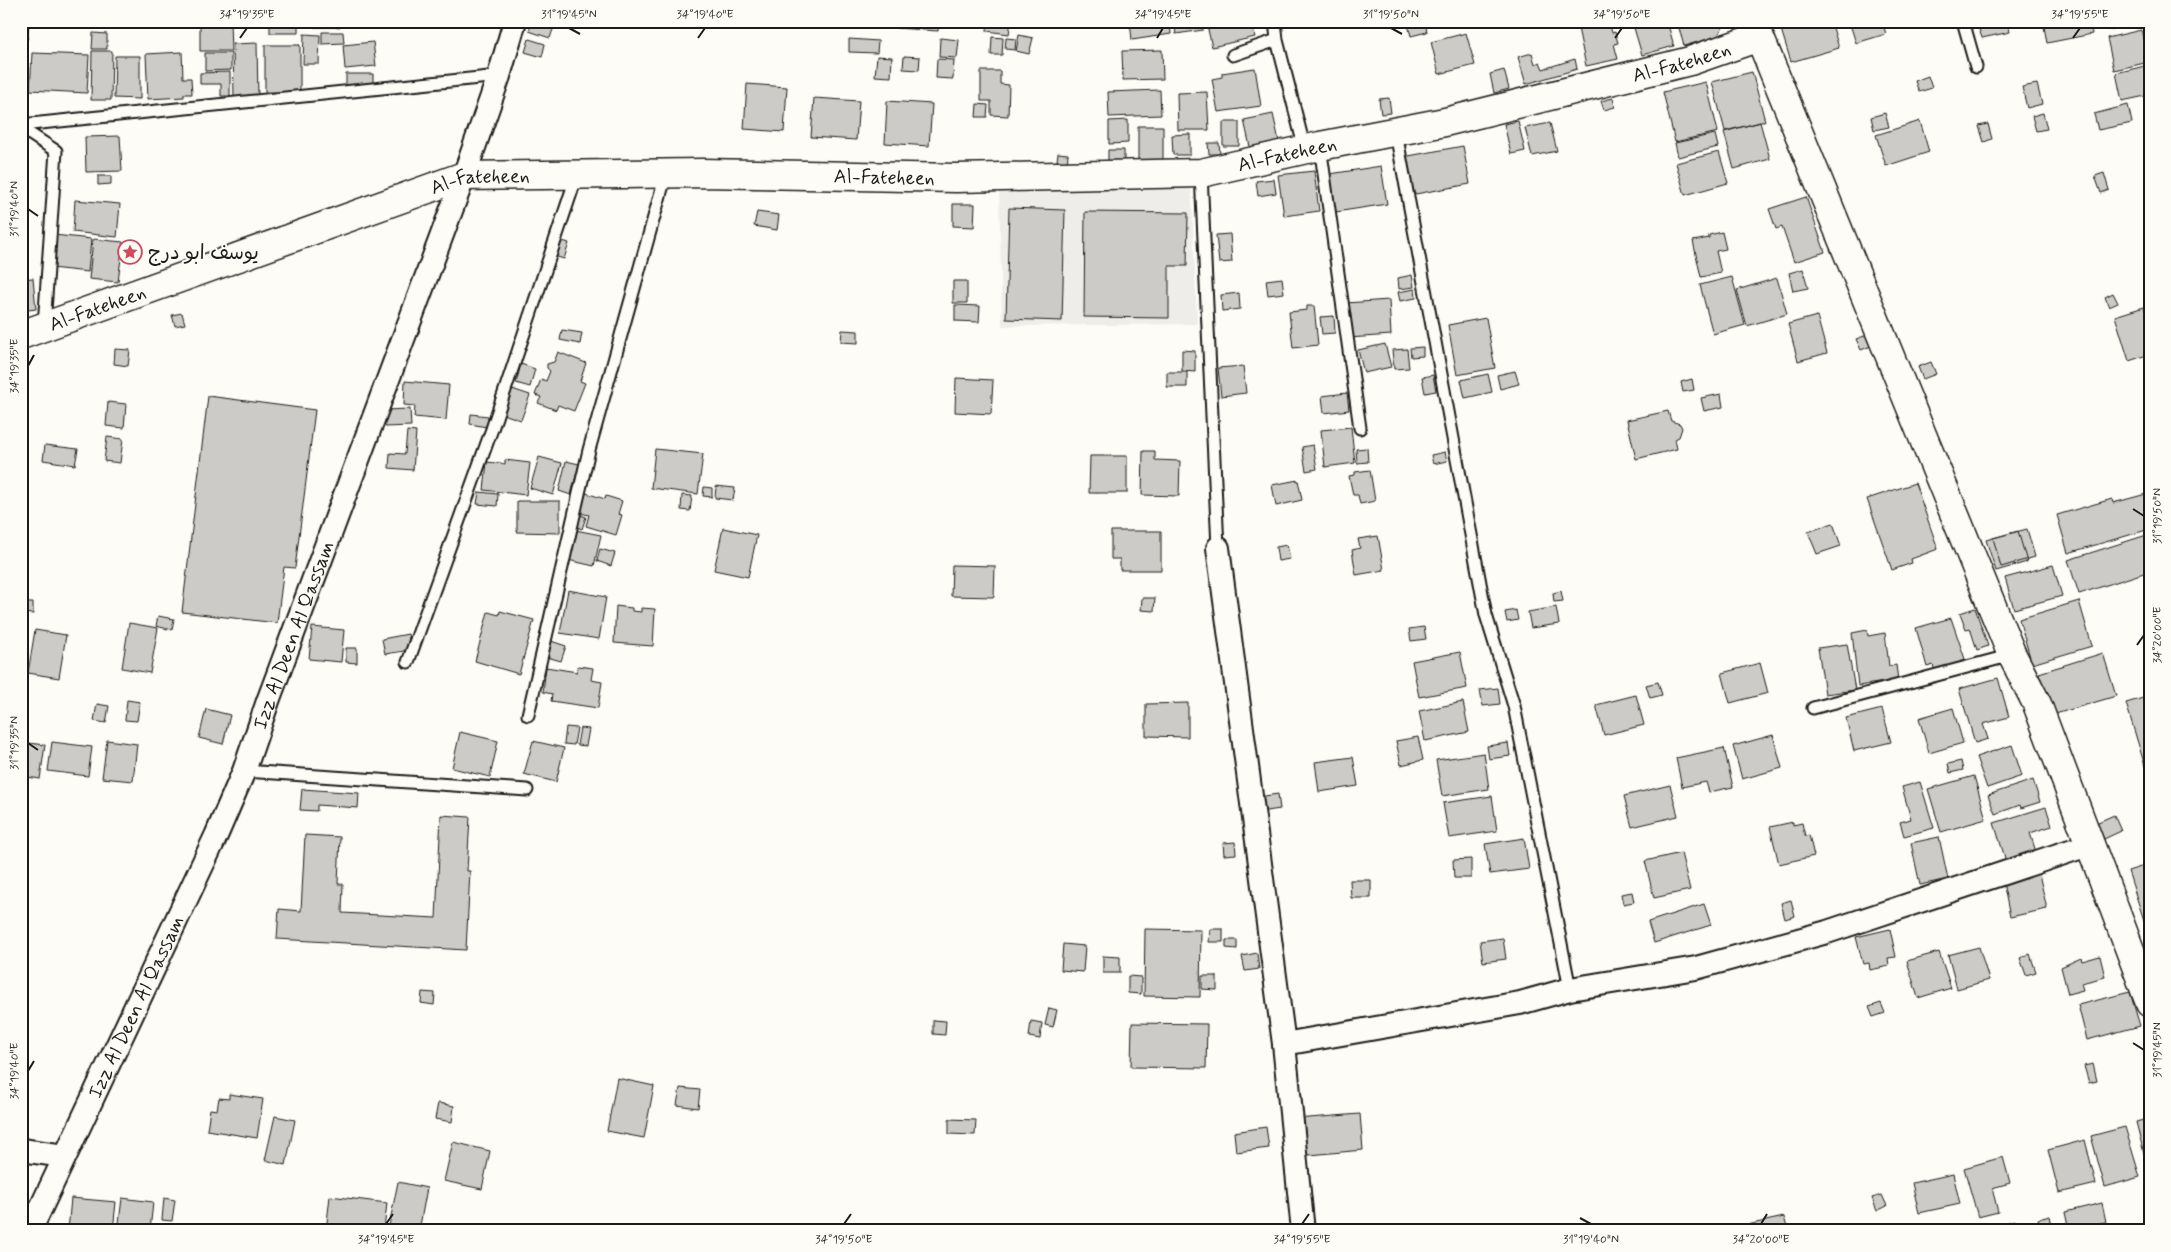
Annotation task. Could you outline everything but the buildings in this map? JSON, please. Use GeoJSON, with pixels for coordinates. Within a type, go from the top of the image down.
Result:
{"type":"FeatureCollection","features":[{"type":"Feature","properties":{"kind":"street","name":"Izz Al Deen Al Qassam"},"geometry":{"type":"LineString","coordinates":[[30,1231],[212,845],[244,771],[271,692],[464,176],[499,76],[515,21]]}},
{"type":"Feature","properties":{"kind":"street","name":"Al-Fateheen"},"geometry":{"type":"LineString","coordinates":[[33,330],[464,176],[666,174],[956,178],[1201,173],[1312,148],[1396,133],[1690,61],[1756,29]]}},
{"type":"Feature","properties":{"kind":"street"},"geometry":{"type":"LineString","coordinates":[[1756,29],[2012,655],[2037,704],[2150,1003]]}},
{"type":"Feature","properties":{"kind":"street"},"geometry":{"type":"LineString","coordinates":[[1218,548],[1284,1044],[1303,1231]]}},
{"type":"Feature","properties":{"kind":"street"},"geometry":{"type":"LineString","coordinates":[[1284,1044],[1520,1003],[1570,989],[1696,968],[1827,932],[2091,844]]}},
{"type":"Feature","properties":{"kind":"street"},"geometry":{"type":"LineString","coordinates":[[21,1150],[65,1156]]}},
{"type":"Feature","properties":{"kind":"lane"},"geometry":{"type":"LineString","coordinates":[[21,36],[22,21]]}},
{"type":"Feature","properties":{"kind":"lane"},"geometry":{"type":"LineString","coordinates":[[1275,21],[1278,40],[1312,148],[1360,428]]}},
{"type":"Feature","properties":{"kind":"lane"},"geometry":{"type":"LineString","coordinates":[[1963,21],[1976,67]]}},
{"type":"Feature","properties":{"kind":"lane"},"geometry":{"type":"LineString","coordinates":[[1233,55],[1278,40]]}},
{"type":"Feature","properties":{"kind":"lane"},"geometry":{"type":"LineString","coordinates":[[21,127],[499,76]]}},
{"type":"Feature","properties":{"kind":"lane"},"geometry":{"type":"LineString","coordinates":[[21,127],[56,151],[33,330]]}},
{"type":"Feature","properties":{"kind":"lane"},"geometry":{"type":"LineString","coordinates":[[1396,133],[1486,615],[1514,706],[1570,989]]}},
{"type":"Feature","properties":{"kind":"lane"},"geometry":{"type":"LineString","coordinates":[[1201,173],[1218,548]]}},
{"type":"Feature","properties":{"kind":"lane"},"geometry":{"type":"LineString","coordinates":[[528,715],[589,450],[666,174]]}},
{"type":"Feature","properties":{"kind":"lane"},"geometry":{"type":"LineString","coordinates":[[408,662],[492,428],[576,175]]}},
{"type":"Feature","properties":{"kind":"lane"},"geometry":{"type":"LineString","coordinates":[[1813,708],[2012,655]]}},
{"type":"Feature","properties":{"kind":"lane"},"geometry":{"type":"LineString","coordinates":[[244,771],[527,790]]}},
{"type":"Feature","properties":{"kind":"shaded area"},"geometry":{"type":"Polygon","coordinates":[[[1191,179],[1197,324],[1002,326],[999,183],[1191,179]]]}},
{"type":"Feature","properties":{"kind":"place","name":"يوسف ابو درج"},"geometry":{"type":"Point","coordinates":[130,252]}}]}
